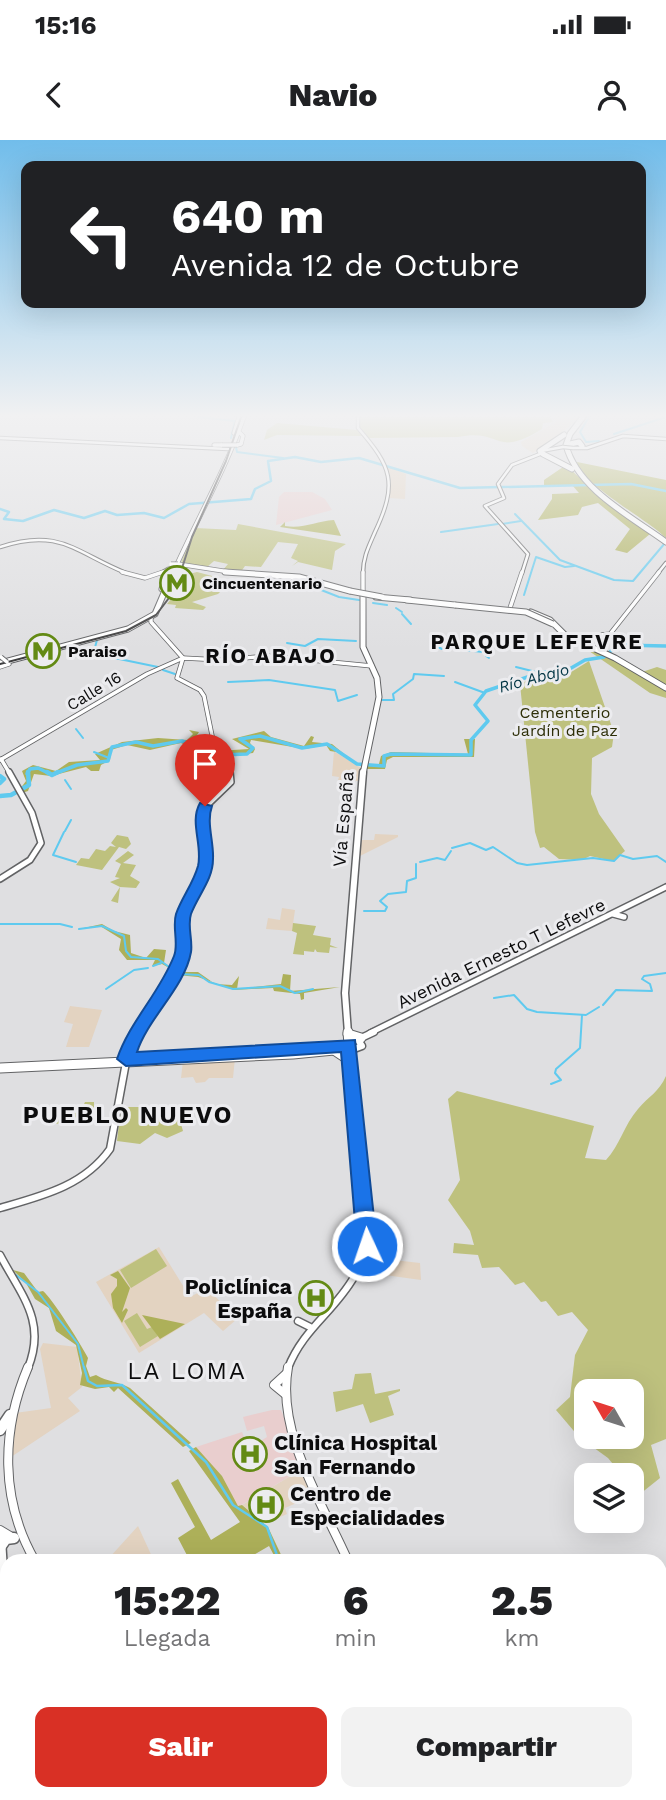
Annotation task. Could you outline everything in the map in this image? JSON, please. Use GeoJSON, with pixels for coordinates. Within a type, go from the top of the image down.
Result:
{"type":"FeatureCollection","features":[{"type":"Feature","properties":{"kind":"highway"},"geometry":{"type":"LineString","coordinates":[[606,494],[663,538]]}},
{"type":"Feature","properties":{"kind":"main road"},"geometry":{"type":"LineString","coordinates":[[2,661],[5,658],[127,628],[149,617],[159,604],[207,494]]}},
{"type":"Feature","properties":{"kind":"main road"},"geometry":{"type":"LineString","coordinates":[[203,502],[208,494]]}},
{"type":"Feature","properties":{"kind":"main road"},"geometry":{"type":"LineString","coordinates":[[363,596],[364,555],[384,512],[387,494]]}},
{"type":"Feature","properties":{"kind":"main road"},"geometry":{"type":"LineString","coordinates":[[500,494],[501,498],[486,501],[484,509],[526,554],[510,608]]}},
{"type":"Feature","properties":{"kind":"main road"},"geometry":{"type":"LineString","coordinates":[[0,547],[22,542],[63,543],[75,546],[102,564],[150,578],[158,577],[173,568],[184,543]]}},
{"type":"Feature","properties":{"kind":"main road"},"geometry":{"type":"LineString","coordinates":[[2,661],[121,631],[151,619],[184,543]]}},
{"type":"Feature","properties":{"kind":"main road"},"geometry":{"type":"LineString","coordinates":[[577,640],[612,635],[666,565]]}},
{"type":"Feature","properties":{"kind":"main road"},"geometry":{"type":"LineString","coordinates":[[173,568],[198,567]]}},
{"type":"Feature","properties":{"kind":"main road"},"geometry":{"type":"LineString","coordinates":[[150,578],[173,568],[198,567],[238,574],[289,575],[382,597],[526,612],[555,626],[565,637],[608,655]]}},
{"type":"Feature","properties":{"kind":"main road"},"geometry":{"type":"LineString","coordinates":[[324,583],[363,596],[410,600]]}},
{"type":"Feature","properties":{"kind":"main road","name":"Vía España"},"geometry":{"type":"LineString","coordinates":[[349,1045],[346,979],[364,766],[379,697],[378,679],[363,647],[363,596]]}},
{"type":"Feature","properties":{"kind":"main road"},"geometry":{"type":"LineString","coordinates":[[455,605],[510,608],[531,613],[555,626],[568,637],[608,655],[665,687]]}},
{"type":"Feature","properties":{"kind":"main road"},"geometry":{"type":"LineString","coordinates":[[455,605],[510,608],[531,613]]}},
{"type":"Feature","properties":{"kind":"main road"},"geometry":{"type":"LineString","coordinates":[[0,1208],[75,1182],[102,1162],[113,1142],[126,1061],[134,1034],[175,972],[185,946],[181,928],[184,911],[200,884],[206,861],[202,810],[231,782],[230,771],[215,757],[204,696],[200,690],[177,678],[183,660],[151,619]]}},
{"type":"Feature","properties":{"kind":"main road","name":"Calle 16"},"geometry":{"type":"LineString","coordinates":[[0,760],[159,667],[177,660],[269,656],[372,666]]}},
{"type":"Feature","properties":{"kind":"main road"},"geometry":{"type":"LineString","coordinates":[[0,760],[38,829],[41,843],[23,865],[0,878]]}},
{"type":"Feature","properties":{"kind":"main road","name":"Avenida Ernesto T Lefevre"},"geometry":{"type":"LineString","coordinates":[[349,1045],[462,988],[487,979],[666,887]]}},
{"type":"Feature","properties":{"kind":"main road"},"geometry":{"type":"LineString","coordinates":[[610,915],[624,917]]}},
{"type":"Feature","properties":{"kind":"main road"},"geometry":{"type":"LineString","coordinates":[[460,980],[462,988]]}},
{"type":"Feature","properties":{"kind":"main road"},"geometry":{"type":"LineString","coordinates":[[337,1048],[348,1035],[359,1039],[362,1046],[354,1049],[351,1059]]}},
{"type":"Feature","properties":{"kind":"main road"},"geometry":{"type":"LineString","coordinates":[[0,1067],[218,1056],[349,1045],[366,1225],[365,1255],[350,1286],[310,1327],[293,1351],[285,1394],[290,1421],[345,1554]]}},
{"type":"Feature","properties":{"kind":"main road"},"geometry":{"type":"LineString","coordinates":[[337,1048],[351,1059]]}},
{"type":"Feature","properties":{"kind":"main road"},"geometry":{"type":"LineString","coordinates":[[0,1255],[32,1314],[36,1336],[33,1355],[10,1415],[0,1430]]}},
{"type":"Feature","properties":{"kind":"main road"},"geometry":{"type":"LineString","coordinates":[[298,1321],[310,1327]]}},
{"type":"Feature","properties":{"kind":"main road"},"geometry":{"type":"LineString","coordinates":[[285,1394],[274,1385],[287,1373]]}},
{"type":"Feature","properties":{"kind":"main road"},"geometry":{"type":"LineString","coordinates":[[10,1415],[4,1483],[18,1541]]}},
{"type":"Feature","properties":{"kind":"main road"},"geometry":{"type":"LineString","coordinates":[[0,1530],[18,1541],[29,1554]]}},
{"type":"Feature","properties":{"kind":"main road"},"geometry":{"type":"LineString","coordinates":[[0,1539],[1,1550]]}},
{"type":"Feature","properties":{"kind":"main road"},"geometry":{"type":"LineString","coordinates":[[1,1550],[4,1541],[18,1541]]}},
{"type":"Feature","properties":{"kind":"shaded area"},"geometry":{"type":"Polygon","coordinates":[[[282,494],[317,494],[325,499],[332,510],[276,525],[282,494]]]}},
{"type":"Feature","properties":{"kind":"shaded area"},"geometry":{"type":"Polygon","coordinates":[[[389,494],[405,494],[405,499],[388,498],[389,494]]]}},
{"type":"Feature","properties":{"kind":"shaded area"},"geometry":{"type":"Polygon","coordinates":[[[334,751],[361,768],[359,781],[338,780],[339,777],[332,776],[334,751]]]}},
{"type":"Feature","properties":{"kind":"shaded area"},"geometry":{"type":"Polygon","coordinates":[[[375,834],[398,837],[358,857],[359,840],[374,840],[375,834]]]}},
{"type":"Feature","properties":{"kind":"shaded area"},"geometry":{"type":"Polygon","coordinates":[[[282,908],[295,910],[292,931],[266,929],[268,918],[280,920],[282,908]]]}},
{"type":"Feature","properties":{"kind":"shaded area"},"geometry":{"type":"Polygon","coordinates":[[[70,1006],[102,1010],[89,1047],[66,1047],[73,1024],[64,1022],[70,1006]]]}},
{"type":"Feature","properties":{"kind":"shaded area"},"geometry":{"type":"Polygon","coordinates":[[[235,1058],[233,1078],[209,1078],[205,1082],[196,1083],[193,1077],[181,1078],[183,1061],[235,1058]]]}},
{"type":"Feature","properties":{"kind":"shaded area"},"geometry":{"type":"Polygon","coordinates":[[[159,1247],[190,1297],[207,1288],[237,1319],[223,1331],[204,1313],[139,1353],[96,1282],[159,1247]]]}},
{"type":"Feature","properties":{"kind":"shaded area"},"geometry":{"type":"Polygon","coordinates":[[[368,1257],[420,1263],[421,1280],[363,1272],[368,1257]]]}},
{"type":"Feature","properties":{"kind":"shaded area"},"geometry":{"type":"Polygon","coordinates":[[[43,1343],[77,1347],[82,1387],[68,1398],[80,1411],[8,1459],[15,1413],[51,1408],[40,1349],[43,1343]]]}},
{"type":"Feature","properties":{"kind":"shaded area","name":"Clínica Hospital San Fernando"},"geometry":{"type":"Polygon","coordinates":[[[281,1410],[304,1468],[238,1507],[222,1476],[196,1447],[242,1432],[249,1448],[267,1437],[264,1426],[247,1431],[243,1417],[281,1410]]]}},
{"type":"Feature","properties":{"kind":"shaded area"},"geometry":{"type":"Polygon","coordinates":[[[304,1468],[315,1495],[285,1508],[287,1514],[267,1523],[242,1505],[304,1468]]]}},
{"type":"Feature","properties":{"kind":"shaded area"},"geometry":{"type":"Polygon","coordinates":[[[138,1526],[151,1554],[113,1554],[138,1526]]]}},
{"type":"Feature","properties":{"kind":"green space"},"geometry":{"type":"Polygon","coordinates":[[[552,494],[602,494],[629,513],[650,534],[627,553],[615,550],[630,529],[598,503],[582,507],[578,515],[538,520],[552,499],[552,494]]]}},
{"type":"Feature","properties":{"kind":"green space"},"geometry":{"type":"Polygon","coordinates":[[[607,494],[666,494],[666,538],[607,494]]]}},
{"type":"Feature","properties":{"kind":"green space"},"geometry":{"type":"Polygon","coordinates":[[[334,520],[341,536],[280,527],[285,522],[285,526],[298,526],[334,520]]]}},
{"type":"Feature","properties":{"kind":"green space"},"geometry":{"type":"Polygon","coordinates":[[[238,524],[346,544],[335,551],[332,570],[298,562],[292,566],[298,561],[291,558],[298,544],[278,542],[261,567],[245,566],[240,573],[223,570],[228,564],[214,561],[207,567],[181,563],[195,528],[236,530],[238,524]]]}},
{"type":"Feature","properties":{"kind":"green space"},"geometry":{"type":"Polygon","coordinates":[[[197,572],[231,581],[218,594],[192,602],[206,607],[203,610],[175,608],[176,605],[167,604],[186,580],[185,575],[197,572]]]}},
{"type":"Feature","properties":{"kind":"green space"},"geometry":{"type":"Polygon","coordinates":[[[592,649],[639,673],[657,667],[666,670],[666,698],[650,693],[589,651],[592,649]]]}},
{"type":"Feature","properties":{"kind":"green space","name":"Cementerio Jardín de Paz"},"geometry":{"type":"Polygon","coordinates":[[[589,661],[614,733],[612,747],[592,758],[591,794],[599,814],[625,851],[613,861],[590,856],[582,860],[559,859],[544,847],[540,848],[535,832],[520,684],[541,674],[568,674],[589,661]]]}},
{"type":"Feature","properties":{"kind":"green space"},"geometry":{"type":"Polygon","coordinates":[[[189,730],[199,732],[194,740],[213,751],[214,757],[181,743],[150,750],[127,745],[111,750],[110,760],[101,765],[99,771],[91,771],[86,767],[51,776],[34,774],[28,791],[22,793],[20,789],[26,781],[22,771],[33,765],[56,771],[69,762],[100,760],[95,754],[122,742],[158,738],[187,740],[193,734],[189,730]]]}},
{"type":"Feature","properties":{"kind":"green space"},"geometry":{"type":"Polygon","coordinates":[[[264,731],[271,737],[304,746],[311,736],[314,737],[312,742],[332,744],[343,753],[330,751],[326,745],[305,749],[251,740],[250,743],[255,749],[253,753],[218,757],[217,751],[249,749],[232,739],[264,731]]]}},
{"type":"Feature","properties":{"kind":"green space"},"geometry":{"type":"Polygon","coordinates":[[[464,739],[475,739],[474,757],[393,757],[387,760],[385,769],[366,769],[367,765],[379,764],[381,756],[391,752],[468,754],[464,739]]]}},
{"type":"Feature","properties":{"kind":"green space"},"geometry":{"type":"Polygon","coordinates":[[[117,835],[128,837],[131,844],[126,849],[119,847],[102,870],[76,865],[81,858],[89,859],[96,849],[105,851],[110,846],[116,847],[111,843],[117,835]]]}},
{"type":"Feature","properties":{"kind":"green space"},"geometry":{"type":"Polygon","coordinates":[[[128,851],[134,855],[123,863],[136,865],[130,876],[140,882],[136,888],[120,887],[110,882],[120,878],[115,877],[121,864],[115,861],[128,851]]]}},
{"type":"Feature","properties":{"kind":"green space"},"geometry":{"type":"Polygon","coordinates":[[[120,887],[118,903],[111,901],[120,887]]]}},
{"type":"Feature","properties":{"kind":"green space"},"geometry":{"type":"Polygon","coordinates":[[[293,923],[316,926],[313,935],[331,938],[330,945],[338,948],[330,947],[329,953],[317,952],[315,949],[314,952],[304,951],[304,955],[293,954],[297,933],[292,931],[293,923]]]}},
{"type":"Feature","properties":{"kind":"green space"},"geometry":{"type":"Polygon","coordinates":[[[102,924],[114,931],[130,935],[131,953],[146,958],[154,949],[166,950],[164,963],[173,970],[162,964],[152,966],[155,960],[127,960],[119,950],[121,939],[100,926],[79,929],[102,924]]]}},
{"type":"Feature","properties":{"kind":"green space"},"geometry":{"type":"Polygon","coordinates":[[[178,972],[198,972],[213,982],[177,975],[178,972]]]}},
{"type":"Feature","properties":{"kind":"green space"},"geometry":{"type":"Polygon","coordinates":[[[283,974],[291,975],[290,991],[340,987],[304,993],[304,999],[301,1000],[300,994],[274,991],[273,988],[234,990],[218,984],[232,985],[239,976],[237,989],[281,984],[283,974]]]}},
{"type":"Feature","properties":{"kind":"green space"},"geometry":{"type":"Polygon","coordinates":[[[666,1076],[666,1439],[651,1445],[660,1478],[644,1491],[644,1463],[612,1463],[596,1449],[644,1449],[644,1379],[574,1379],[574,1431],[556,1410],[570,1397],[575,1355],[588,1330],[572,1312],[558,1316],[546,1301],[541,1302],[524,1282],[515,1285],[499,1267],[482,1268],[478,1255],[453,1253],[454,1243],[474,1245],[470,1231],[448,1200],[460,1180],[448,1099],[457,1091],[594,1126],[585,1158],[606,1160],[633,1115],[657,1090],[666,1076]]]}},
{"type":"Feature","properties":{"kind":"green space"},"geometry":{"type":"Polygon","coordinates":[[[85,1102],[94,1102],[94,1115],[56,1124],[57,1110],[67,1104],[79,1115],[85,1102]]]}},
{"type":"Feature","properties":{"kind":"green space"},"geometry":{"type":"Polygon","coordinates":[[[121,1107],[176,1107],[183,1131],[167,1138],[155,1133],[140,1144],[117,1141],[121,1107]]]}},
{"type":"Feature","properties":{"kind":"green space"},"geometry":{"type":"Polygon","coordinates":[[[156,1249],[167,1266],[131,1288],[120,1270],[156,1249]]]}},
{"type":"Feature","properties":{"kind":"green space"},"geometry":{"type":"Polygon","coordinates":[[[13,1270],[24,1273],[38,1292],[43,1291],[53,1303],[88,1358],[86,1366],[90,1377],[96,1375],[130,1388],[191,1443],[183,1447],[118,1388],[114,1392],[109,1387],[95,1389],[80,1385],[82,1373],[76,1345],[56,1331],[49,1308],[35,1299],[26,1283],[13,1270]]]}},
{"type":"Feature","properties":{"kind":"green space"},"geometry":{"type":"Polygon","coordinates":[[[118,1271],[130,1288],[122,1312],[126,1308],[128,1310],[122,1323],[113,1308],[111,1294],[117,1286],[117,1279],[110,1275],[118,1271]]]}},
{"type":"Feature","properties":{"kind":"green space"},"geometry":{"type":"Polygon","coordinates":[[[137,1313],[147,1329],[152,1327],[158,1336],[140,1347],[124,1321],[137,1313]]]}},
{"type":"Feature","properties":{"kind":"green space"},"geometry":{"type":"Polygon","coordinates":[[[142,1315],[185,1324],[160,1339],[142,1315]]]}},
{"type":"Feature","properties":{"kind":"green space"},"geometry":{"type":"Polygon","coordinates":[[[371,1373],[375,1394],[400,1389],[388,1396],[394,1415],[370,1423],[363,1404],[336,1412],[333,1392],[352,1389],[355,1374],[371,1373]]]}},
{"type":"Feature","properties":{"kind":"green space"},"geometry":{"type":"Polygon","coordinates":[[[196,1447],[222,1476],[238,1506],[242,1505],[268,1527],[281,1554],[273,1554],[269,1546],[255,1554],[186,1554],[178,1538],[195,1527],[171,1483],[178,1479],[211,1540],[240,1522],[189,1451],[196,1447]]]}},
{"type":"Feature","properties":{"kind":"waterway"},"geometry":{"type":"LineString","coordinates":[[0,509],[9,512],[4,519],[23,521],[54,510],[84,518],[105,511],[117,515],[144,513],[164,518],[189,504],[251,499],[253,494]]}},
{"type":"Feature","properties":{"kind":"waterway"},"geometry":{"type":"LineString","coordinates":[[515,514],[560,560],[614,580],[633,581],[665,543]]}},
{"type":"Feature","properties":{"kind":"waterway"},"geometry":{"type":"LineString","coordinates":[[502,524],[521,521]]}},
{"type":"Feature","properties":{"kind":"waterway"},"geometry":{"type":"LineString","coordinates":[[441,532],[498,524]]}},
{"type":"Feature","properties":{"kind":"waterway"},"geometry":{"type":"LineString","coordinates":[[524,595],[536,557],[565,567],[574,566]]}},
{"type":"Feature","properties":{"kind":"waterway"},"geometry":{"type":"LineString","coordinates":[[301,582],[339,597],[359,600]]}},
{"type":"Feature","properties":{"kind":"waterway"},"geometry":{"type":"LineString","coordinates":[[373,603],[387,605]]}},
{"type":"Feature","properties":{"kind":"waterway"},"geometry":{"type":"LineString","coordinates":[[396,608],[402,612]]}},
{"type":"Feature","properties":{"kind":"waterway"},"geometry":{"type":"LineString","coordinates":[[402,614],[411,624]]}},
{"type":"Feature","properties":{"kind":"waterway"},"geometry":{"type":"LineString","coordinates":[[287,643],[305,646],[318,639],[356,641]]}},
{"type":"Feature","properties":{"kind":"waterway"},"geometry":{"type":"LineString","coordinates":[[94,651],[97,640]]}},
{"type":"Feature","properties":{"kind":"waterway","name":"Río Abajo"},"geometry":{"type":"LineString","coordinates":[[54,774],[77,765],[108,761],[112,747],[136,742],[153,746],[182,741],[220,755],[247,754],[253,748],[240,739],[260,736],[302,748],[327,744],[357,764],[384,766],[384,756],[391,754],[471,755],[471,740],[488,721],[475,705],[486,691],[542,672],[566,671],[585,660],[604,657],[618,645],[666,646]]}},
{"type":"Feature","properties":{"kind":"waterway"},"geometry":{"type":"LineString","coordinates":[[438,647],[442,649]]}},
{"type":"Feature","properties":{"kind":"waterway"},"geometry":{"type":"LineString","coordinates":[[66,648],[158,667]]}},
{"type":"Feature","properties":{"kind":"waterway"},"geometry":{"type":"LineString","coordinates":[[456,649],[483,652]]}},
{"type":"Feature","properties":{"kind":"waterway"},"geometry":{"type":"LineString","coordinates":[[516,667],[540,673]]}},
{"type":"Feature","properties":{"kind":"waterway"},"geometry":{"type":"LineString","coordinates":[[163,670],[175,674]]}},
{"type":"Feature","properties":{"kind":"waterway"},"geometry":{"type":"LineString","coordinates":[[382,700],[394,700],[393,694],[413,679],[414,674],[444,676]]}},
{"type":"Feature","properties":{"kind":"waterway"},"geometry":{"type":"LineString","coordinates":[[228,682],[269,680],[335,690],[338,701],[357,695]]}},
{"type":"Feature","properties":{"kind":"waterway"},"geometry":{"type":"LineString","coordinates":[[455,682],[485,693]]}},
{"type":"Feature","properties":{"kind":"waterway"},"geometry":{"type":"LineString","coordinates":[[76,729],[83,738]]}},
{"type":"Feature","properties":{"kind":"waterway"},"geometry":{"type":"LineString","coordinates":[[94,752],[109,758]]}},
{"type":"Feature","properties":{"kind":"waterway","name":"Río Abajo"},"geometry":{"type":"LineString","coordinates":[[28,772],[30,769],[38,768],[50,774]]}},
{"type":"Feature","properties":{"kind":"waterway","name":"Río Abajo"},"geometry":{"type":"LineString","coordinates":[[0,796],[11,795],[29,785],[28,772]]}},
{"type":"Feature","properties":{"kind":"waterway","name":"Río Abajo"},"geometry":{"type":"LineString","coordinates":[[47,772],[54,774]]}},
{"type":"Feature","properties":{"kind":"waterway","name":"Río Abajo"},"geometry":{"type":"LineString","coordinates":[[54,774],[58,772]]}},
{"type":"Feature","properties":{"kind":"waterway","name":"Río Abajo"},"geometry":{"type":"LineString","coordinates":[[0,776],[4,779],[0,783]]}},
{"type":"Feature","properties":{"kind":"waterway"},"geometry":{"type":"LineString","coordinates":[[65,780],[71,789]]}},
{"type":"Feature","properties":{"kind":"waterway"},"geometry":{"type":"LineString","coordinates":[[65,831],[71,820]]}},
{"type":"Feature","properties":{"kind":"waterway"},"geometry":{"type":"LineString","coordinates":[[64,832],[53,855],[76,862]]}},
{"type":"Feature","properties":{"kind":"waterway"},"geometry":{"type":"LineString","coordinates":[[452,848],[470,843],[486,850],[493,847],[517,863],[527,865],[593,858],[614,861],[620,855],[633,859],[657,856],[666,862]]}},
{"type":"Feature","properties":{"kind":"waterway"},"geometry":{"type":"LineString","coordinates":[[420,862],[437,858],[445,860],[451,851]]}},
{"type":"Feature","properties":{"kind":"waterway"},"geometry":{"type":"LineString","coordinates":[[364,911],[385,911],[387,907],[380,901],[388,894],[406,892],[407,881],[416,878],[416,864]]}},
{"type":"Feature","properties":{"kind":"waterway"},"geometry":{"type":"LineString","coordinates":[[0,924],[60,924],[72,927]]}},
{"type":"Feature","properties":{"kind":"waterway"},"geometry":{"type":"LineString","coordinates":[[79,929],[102,926],[124,936],[126,951],[131,957],[158,959],[179,974],[199,975],[209,982],[233,989],[280,986],[295,993],[313,989]]}},
{"type":"Feature","properties":{"kind":"waterway"},"geometry":{"type":"LineString","coordinates":[[153,966],[161,963]]}},
{"type":"Feature","properties":{"kind":"waterway"},"geometry":{"type":"LineString","coordinates":[[106,989],[134,970],[148,968]]}},
{"type":"Feature","properties":{"kind":"waterway"},"geometry":{"type":"LineString","coordinates":[[603,1005],[616,990],[652,991],[650,984],[642,979],[644,976],[666,973]]}},
{"type":"Feature","properties":{"kind":"waterway"},"geometry":{"type":"LineString","coordinates":[[494,998],[514,995],[527,1009],[537,1012],[586,1015],[599,1007]]}},
{"type":"Feature","properties":{"kind":"waterway"},"geometry":{"type":"LineString","coordinates":[[551,1084],[561,1080],[555,1073],[556,1069],[580,1048],[582,1015]]}},
{"type":"Feature","properties":{"kind":"waterway"},"geometry":{"type":"LineString","coordinates":[[16,1275],[38,1292],[78,1344],[84,1368]]}},
{"type":"Feature","properties":{"kind":"waterway"},"geometry":{"type":"LineString","coordinates":[[84,1367],[88,1381],[97,1386],[122,1385],[206,1462],[233,1505],[267,1527],[277,1554]]}},
{"type":"Feature","properties":{"kind":"railway"},"geometry":{"type":"LineString","coordinates":[[0,664],[126,631],[156,615],[175,590],[192,537],[211,494]]}},
{"type":"Feature","properties":{"kind":"place","name":"Cincuentenario"},"geometry":{"type":"Point","coordinates":[177,583]}},
{"type":"Feature","properties":{"kind":"place","name":"Paraiso"},"geometry":{"type":"Point","coordinates":[43,651]}},
{"type":"Feature","properties":{"kind":"place","name":"Policlínica España"},"geometry":{"type":"Point","coordinates":[316,1298]}},
{"type":"Feature","properties":{"kind":"place","name":"Clínica Hospital San Fernando"},"geometry":{"type":"Point","coordinates":[250,1454]}},
{"type":"Feature","properties":{"kind":"place","name":"Centro de Especialidades"},"geometry":{"type":"Point","coordinates":[266,1505]}},
{"type":"Feature","properties":{"kind":"district","name":"PARQUE LEFEVRE"},"geometry":{"type":"Point","coordinates":[537,641]}},
{"type":"Feature","properties":{"kind":"district","name":"RÍO ABAJO"},"geometry":{"type":"Point","coordinates":[271,655]}},
{"type":"Feature","properties":{"kind":"district","name":"PUEBLO NUEVO"},"geometry":{"type":"Point","coordinates":[128,1115]}},
{"type":"Feature","properties":{"kind":"district","name":"LA LOMA"},"geometry":{"type":"Point","coordinates":[187,1371]}},
{"type":"Feature","properties":{"kind":"route"},"geometry":{"type":"LineString","coordinates":[[205,806],[202,813],[206,834],[206,861],[200,884],[186,905],[183,916],[183,953],[166,988],[134,1034],[126,1059],[349,1045],[367,1246]]}}]}
